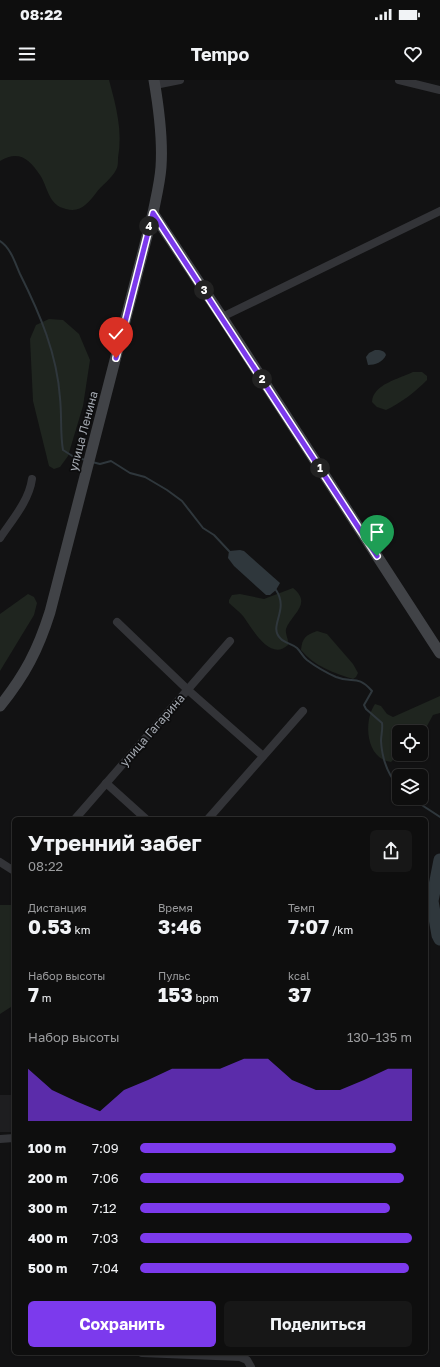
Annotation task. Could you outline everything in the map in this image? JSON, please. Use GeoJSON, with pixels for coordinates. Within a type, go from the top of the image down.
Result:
{"type":"FeatureCollection","features":[{"type":"Feature","properties":{"kind":"main road","name":"улица Ленина"},"geometry":{"type":"LineString","coordinates":[[0,706],[16,686],[31,662],[42,638],[153,213],[161,168],[162,146],[154,83]]}},
{"type":"Feature","properties":{"kind":"main road"},"geometry":{"type":"LineString","coordinates":[[153,213],[440,653]]}},
{"type":"Feature","properties":{"kind":"street"},"geometry":{"type":"LineString","coordinates":[[154,83],[180,80]]}},
{"type":"Feature","properties":{"kind":"street"},"geometry":{"type":"LineString","coordinates":[[399,80],[440,90]]}},
{"type":"Feature","properties":{"kind":"street"},"geometry":{"type":"LineString","coordinates":[[222,317],[440,211]]}},
{"type":"Feature","properties":{"kind":"street"},"geometry":{"type":"LineString","coordinates":[[0,538],[24,502],[29,492],[32,479]]}},
{"type":"Feature","properties":{"kind":"street"},"geometry":{"type":"LineString","coordinates":[[117,622],[188,690],[263,756]]}},
{"type":"Feature","properties":{"kind":"street","name":"улица Гагарина"},"geometry":{"type":"LineString","coordinates":[[77,817],[230,641]]}},
{"type":"Feature","properties":{"kind":"street"},"geometry":{"type":"LineString","coordinates":[[210,817],[303,711]]}},
{"type":"Feature","properties":{"kind":"street"},"geometry":{"type":"LineString","coordinates":[[106,783],[144,817]]}},
{"type":"Feature","properties":{"kind":"street"},"geometry":{"type":"LineString","coordinates":[[0,862],[12,870]]}},
{"type":"Feature","properties":{"kind":"street"},"geometry":{"type":"LineString","coordinates":[[0,1139],[12,1138]]}},
{"type":"Feature","properties":{"kind":"street"},"geometry":{"type":"LineString","coordinates":[[231,1355],[247,1360],[251,1367]]}},
{"type":"Feature","properties":{"kind":"shaded area"},"geometry":{"type":"Polygon","coordinates":[[[0,80],[109,80],[119,128],[120,138],[118,166],[112,176],[84,206],[76,210],[71,210],[55,204],[36,169],[27,160],[18,156],[12,156],[0,161],[0,80]]]}},
{"type":"Feature","properties":{"kind":"shaded area"},"geometry":{"type":"Polygon","coordinates":[[[49,319],[63,320],[79,334],[90,360],[83,406],[68,456],[60,467],[54,469],[49,466],[33,401],[30,339],[36,325],[49,319]]]}},
{"type":"Feature","properties":{"kind":"shaded area"},"geometry":{"type":"Polygon","coordinates":[[[375,350],[383,351],[386,355],[383,360],[378,363],[368,365],[366,357],[369,353],[375,350]]]}},
{"type":"Feature","properties":{"kind":"shaded area"},"geometry":{"type":"Polygon","coordinates":[[[413,372],[422,372],[427,376],[427,380],[408,397],[386,410],[377,407],[372,402],[373,396],[382,386],[413,372]]]}},
{"type":"Feature","properties":{"kind":"shaded area"},"geometry":{"type":"Polygon","coordinates":[[[229,551],[244,551],[280,583],[276,590],[270,595],[266,595],[234,566],[228,558],[229,551]]]}},
{"type":"Feature","properties":{"kind":"shaded area"},"geometry":{"type":"Polygon","coordinates":[[[293,588],[299,594],[301,604],[286,629],[288,645],[281,649],[275,649],[262,641],[240,612],[229,603],[232,595],[240,594],[264,599],[293,588]]]}},
{"type":"Feature","properties":{"kind":"shaded area"},"geometry":{"type":"Polygon","coordinates":[[[28,594],[34,597],[37,603],[34,615],[0,671],[0,614],[28,594]]]}},
{"type":"Feature","properties":{"kind":"shaded area"},"geometry":{"type":"Polygon","coordinates":[[[317,631],[327,634],[353,664],[358,673],[356,677],[353,679],[339,674],[318,665],[306,656],[301,650],[302,643],[310,634],[317,631]]]}},
{"type":"Feature","properties":{"kind":"shaded area"},"geometry":{"type":"Polygon","coordinates":[[[440,696],[440,713],[433,715],[428,725],[392,725],[391,762],[376,754],[369,738],[368,729],[371,711],[375,704],[381,706],[387,714],[393,717],[440,696]]]}},
{"type":"Feature","properties":{"kind":"shaded area"},"geometry":{"type":"Polygon","coordinates":[[[0,905],[12,905],[12,1006],[0,1014],[0,905]]]}},
{"type":"Feature","properties":{"kind":"shaded area"},"geometry":{"type":"Polygon","coordinates":[[[0,1095],[12,1095],[12,1132],[0,1132],[0,1095]]]}},
{"type":"Feature","properties":{"kind":"waterway"},"geometry":{"type":"LineString","coordinates":[[0,241],[4,244],[12,256],[41,319],[51,350],[61,405],[63,450],[74,457],[86,460]]}},
{"type":"Feature","properties":{"kind":"waterway"},"geometry":{"type":"LineString","coordinates":[[92,462],[100,464],[111,461],[130,473],[145,477],[167,490],[182,501],[203,528],[214,535],[229,551]]}},
{"type":"Feature","properties":{"kind":"waterway"},"geometry":{"type":"LineString","coordinates":[[276,590],[280,598],[281,605],[276,629],[277,634],[281,639],[297,648],[306,659],[314,665],[342,679],[358,681],[372,691],[364,705],[366,709],[382,723],[381,741],[384,760],[392,777]]}},
{"type":"Feature","properties":{"kind":"waterway"},"geometry":{"type":"LineString","coordinates":[[422,805],[440,817]]}},
{"type":"Feature","properties":{"kind":"waterway"},"geometry":{"type":"LineString","coordinates":[[440,860],[432,901],[440,939]]}},
{"type":"Feature","properties":{"kind":"route"},"geometry":{"type":"LineString","coordinates":[[116,358],[153,213],[377,556]]}}]}
